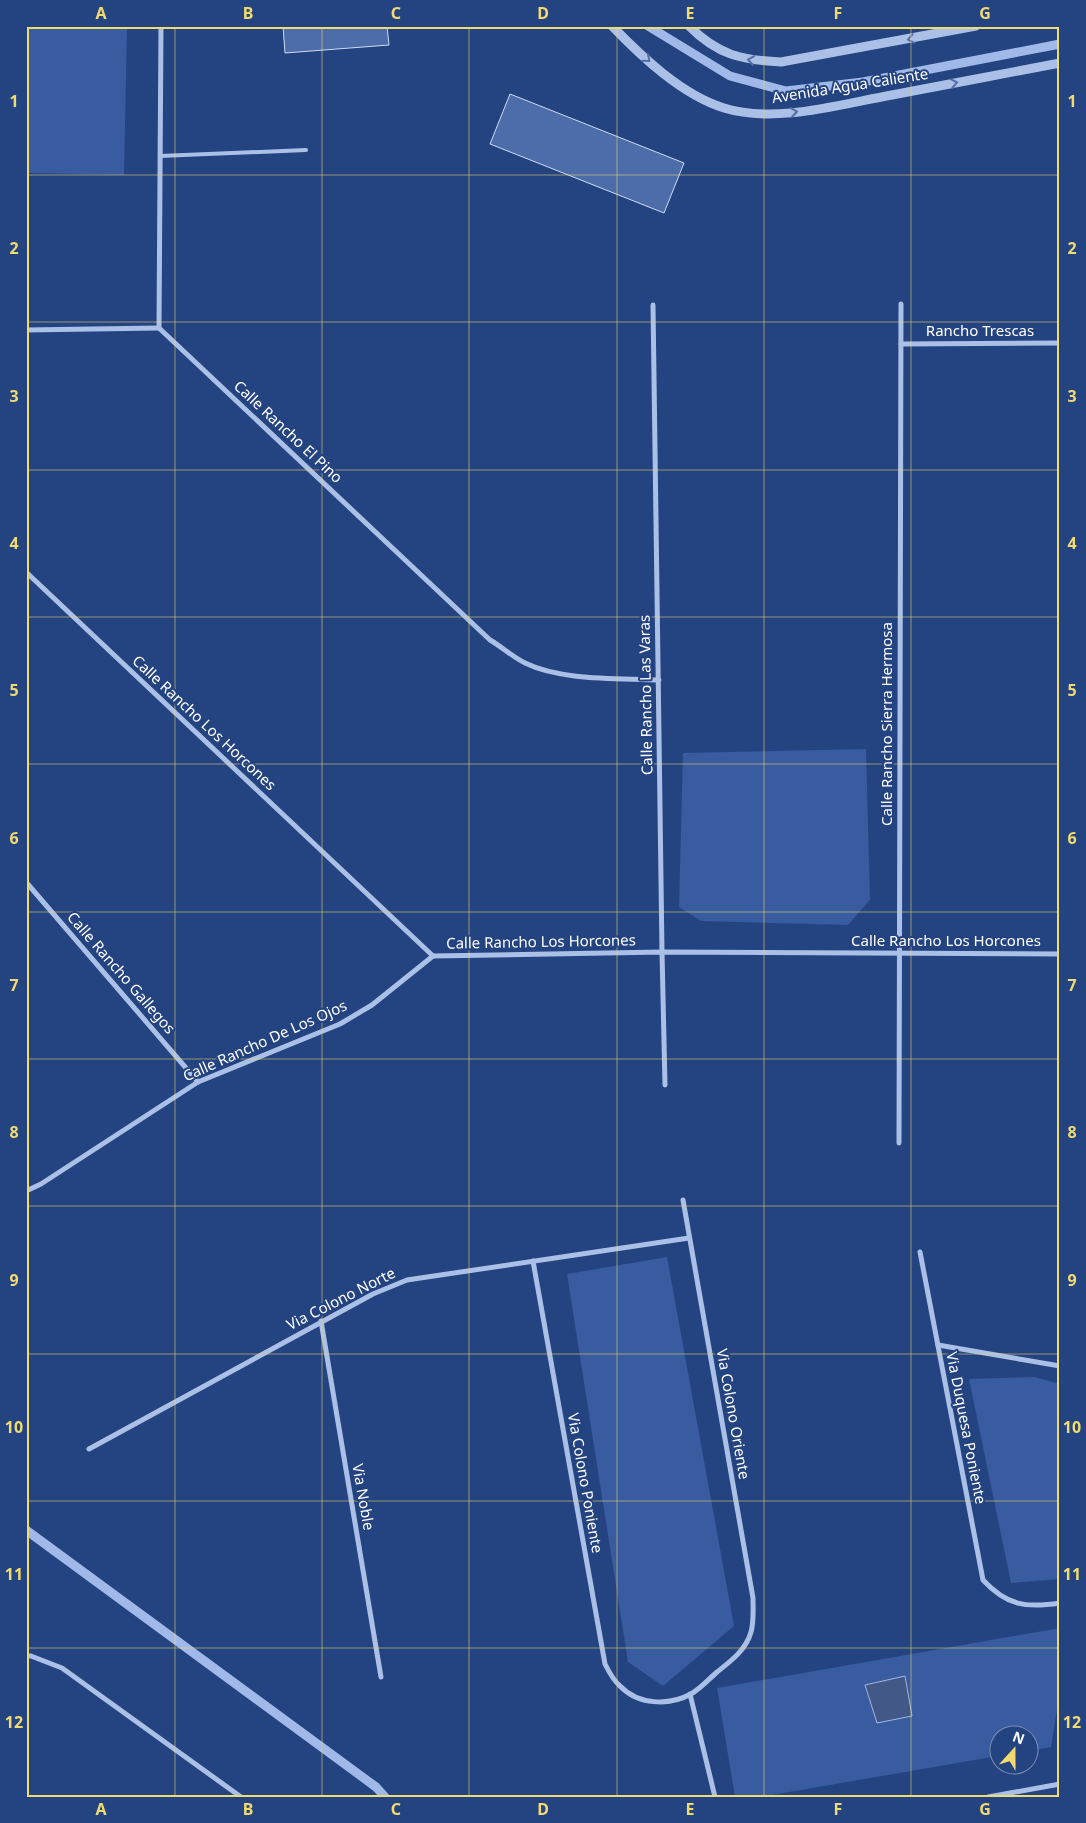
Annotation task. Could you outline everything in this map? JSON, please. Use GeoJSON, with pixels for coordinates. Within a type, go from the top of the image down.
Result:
{"type":"FeatureCollection","features":[{"type":"Feature","properties":{"kind":"street"},"geometry":{"type":"LineString","coordinates":[[26,330],[159,328],[161,26]]}},
{"type":"Feature","properties":{"kind":"street","name":"Avenida Agua Caliente"},"geometry":{"type":"LineString","coordinates":[[612,26],[655,66],[695,96],[724,108],[749,113],[788,113],[813,109],[1060,63]]}},
{"type":"Feature","properties":{"kind":"street"},"geometry":{"type":"LineString","coordinates":[[689,26],[702,39],[730,55],[752,61],[781,62],[976,26]]}},
{"type":"Feature","properties":{"kind":"street","name":"Calle Rancho Sierra Hermosa"},"geometry":{"type":"LineString","coordinates":[[899,1143],[901,304]]}},
{"type":"Feature","properties":{"kind":"street","name":"Calle Rancho Las Varas"},"geometry":{"type":"LineString","coordinates":[[654,305],[665,1085]]}},
{"type":"Feature","properties":{"kind":"street","name":"Calle Rancho El Pino"},"geometry":{"type":"LineString","coordinates":[[159,328],[490,640],[525,663],[546,671],[571,676],[659,680]]}},
{"type":"Feature","properties":{"kind":"street","name":"Rancho Trescas"},"geometry":{"type":"LineString","coordinates":[[901,344],[1060,343]]}},
{"type":"Feature","properties":{"kind":"street","name":"Calle Rancho Los Horcones"},"geometry":{"type":"LineString","coordinates":[[26,572],[433,956],[662,952],[1060,954]]}},
{"type":"Feature","properties":{"kind":"street","name":"Calle Rancho Gallegos"},"geometry":{"type":"LineString","coordinates":[[26,882],[198,1082]]}},
{"type":"Feature","properties":{"kind":"street","name":"Calle Rancho De Los Ojos"},"geometry":{"type":"LineString","coordinates":[[26,1191],[41,1184],[198,1082],[340,1024],[372,1006],[433,956]]}},
{"type":"Feature","properties":{"kind":"street","name":"Via Colono Oriente"},"geometry":{"type":"LineString","coordinates":[[683,1200],[753,1598],[751,1633],[740,1653],[690,1694]]}},
{"type":"Feature","properties":{"kind":"street","name":"Via Colono Norte"},"geometry":{"type":"LineString","coordinates":[[89,1449],[321,1321],[373,1294],[408,1280],[689,1238]]}},
{"type":"Feature","properties":{"kind":"street","name":"Via Duquesa Poniente"},"geometry":{"type":"LineString","coordinates":[[920,1252],[983,1580],[992,1590],[1005,1598],[1024,1605],[1060,1603]]}},
{"type":"Feature","properties":{"kind":"street","name":"Via Colono Poniente"},"geometry":{"type":"LineString","coordinates":[[533,1261],[605,1664],[621,1688],[636,1698],[656,1702],[669,1702],[690,1694]]}},
{"type":"Feature","properties":{"kind":"street","name":"Via Noble"},"geometry":{"type":"LineString","coordinates":[[321,1321],[380,1677]]}},
{"type":"Feature","properties":{"kind":"street"},"geometry":{"type":"LineString","coordinates":[[938,1345],[1060,1366]]}},
{"type":"Feature","properties":{"kind":"street"},"geometry":{"type":"LineString","coordinates":[[26,1656],[31,1656],[62,1668],[241,1797]]}},
{"type":"Feature","properties":{"kind":"street"},"geometry":{"type":"LineString","coordinates":[[690,1694],[715,1797]]}},
{"type":"Feature","properties":{"kind":"street"},"geometry":{"type":"LineString","coordinates":[[988,1797],[1060,1784]]}},
{"type":"Feature","properties":{"kind":"lane"},"geometry":{"type":"LineString","coordinates":[[160,156],[306,150]]}},
{"type":"Feature","properties":{"kind":"shaded area"},"geometry":{"type":"Polygon","coordinates":[[[26,26],[127,26],[124,175],[26,173],[26,26]]]}},
{"type":"Feature","properties":{"kind":"shaded area"},"geometry":{"type":"Polygon","coordinates":[[[866,749],[870,900],[848,925],[701,921],[679,907],[683,753],[866,749]]]}},
{"type":"Feature","properties":{"kind":"shaded area"},"geometry":{"type":"Polygon","coordinates":[[[667,1257],[734,1626],[663,1686],[628,1662],[567,1274],[667,1257]]]}},
{"type":"Feature","properties":{"kind":"shaded area"},"geometry":{"type":"Polygon","coordinates":[[[1034,1377],[1060,1384],[1060,1579],[1011,1583],[969,1379],[1034,1377]]]}},
{"type":"Feature","properties":{"kind":"shaded area"},"geometry":{"type":"Polygon","coordinates":[[[1060,1628],[1060,1691],[1051,1747],[1038,1749],[1038,1726],[988,1726],[988,1758],[760,1797],[735,1797],[717,1688],[1060,1628]]]}},
{"type":"Feature","properties":{"kind":"shaded area"},"geometry":{"type":"Polygon","coordinates":[[[905,1676],[912,1716],[877,1723],[865,1685],[905,1676]]]}},
{"type":"Feature","properties":{"kind":"building"},"geometry":{"type":"Polygon","coordinates":[[[283,26],[387,26],[389,45],[285,53],[283,26]]]}},
{"type":"Feature","properties":{"kind":"building"},"geometry":{"type":"Polygon","coordinates":[[[510,94],[684,163],[664,213],[490,144],[510,94]]]}},
{"type":"Feature","properties":{"kind":"waterway"},"geometry":{"type":"LineString","coordinates":[[648,26],[730,76],[786,91],[863,82],[1060,44]]}},
{"type":"Feature","properties":{"kind":"waterway"},"geometry":{"type":"LineString","coordinates":[[26,1530],[376,1787],[385,1797]]}}]}
